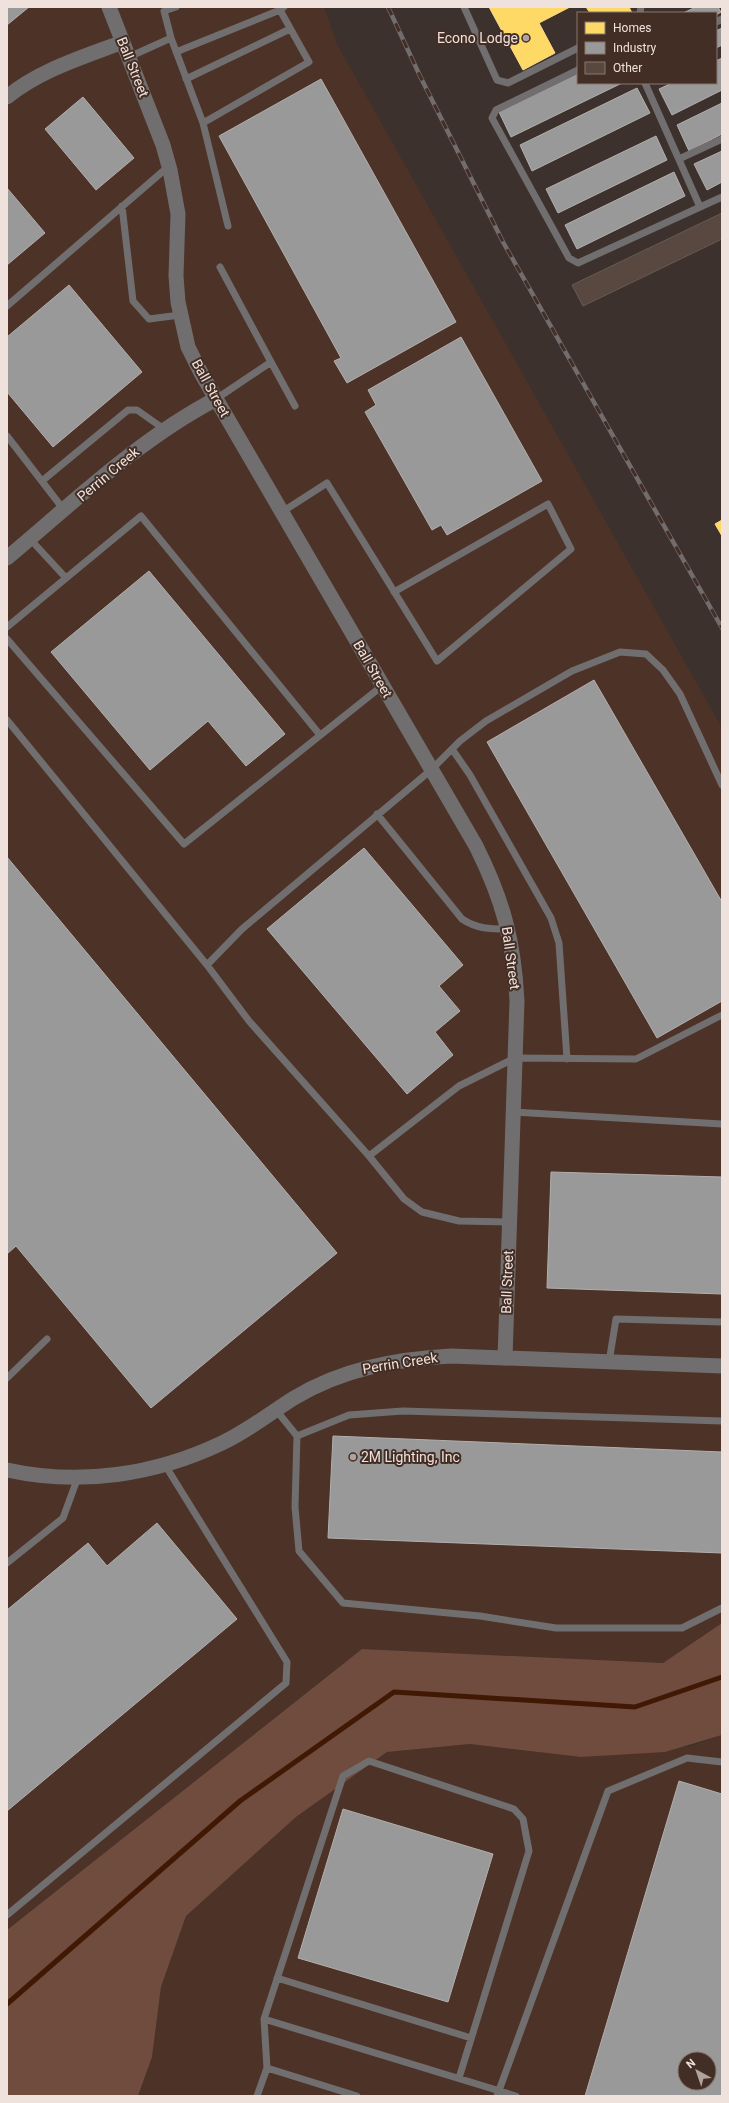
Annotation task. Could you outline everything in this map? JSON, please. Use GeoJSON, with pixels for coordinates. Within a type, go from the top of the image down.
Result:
{"type":"FeatureCollection","features":[{"type":"Feature","properties":{"kind":"street","name":"Ball Street"},"geometry":{"type":"LineString","coordinates":[[109,7],[163,145],[169,166],[178,214],[176,276],[180,315],[188,347],[216,399],[431,770],[490,875],[502,905],[515,969],[517,1001],[505,1358]]}},
{"type":"Feature","properties":{"kind":"street"},"geometry":{"type":"LineString","coordinates":[[7,97],[34,80],[66,63],[123,42]]}},
{"type":"Feature","properties":{"kind":"street","name":"Perrin Creek"},"geometry":{"type":"LineString","coordinates":[[7,558],[164,429],[216,399]]}},
{"type":"Feature","properties":{"kind":"street","name":"Perrin Creek"},"geometry":{"type":"LineString","coordinates":[[7,1470],[57,1478],[78,1478],[126,1474],[165,1465],[192,1456],[224,1442],[295,1398],[324,1383],[354,1371],[386,1363],[418,1358],[450,1356],[722,1366]]}},
{"type":"Feature","properties":{"kind":"lane"},"geometry":{"type":"LineString","coordinates":[[176,7],[163,9],[171,38],[203,123],[228,226]]}},
{"type":"Feature","properties":{"kind":"lane"},"geometry":{"type":"LineString","coordinates":[[464,7],[498,80],[508,83],[577,48]]}},
{"type":"Feature","properties":{"kind":"lane"},"geometry":{"type":"LineString","coordinates":[[176,52],[282,8],[290,29],[309,62],[203,123]]}},
{"type":"Feature","properties":{"kind":"lane"},"geometry":{"type":"LineString","coordinates":[[186,79],[290,29]]}},
{"type":"Feature","properties":{"kind":"lane"},"geometry":{"type":"LineString","coordinates":[[129,57],[171,38]]}},
{"type":"Feature","properties":{"kind":"lane"},"geometry":{"type":"LineString","coordinates":[[577,70],[496,110],[492,118],[568,258],[578,263],[722,198]]}},
{"type":"Feature","properties":{"kind":"lane"},"geometry":{"type":"LineString","coordinates":[[645,84],[700,207]]}},
{"type":"Feature","properties":{"kind":"lane"},"geometry":{"type":"LineString","coordinates":[[679,160],[722,139]]}},
{"type":"Feature","properties":{"kind":"lane"},"geometry":{"type":"LineString","coordinates":[[7,306],[169,166]]}},
{"type":"Feature","properties":{"kind":"lane"},"geometry":{"type":"LineString","coordinates":[[122,206],[133,301],[149,319],[180,315]]}},
{"type":"Feature","properties":{"kind":"lane"},"geometry":{"type":"LineString","coordinates":[[220,267],[295,406]]}},
{"type":"Feature","properties":{"kind":"lane"},"geometry":{"type":"LineString","coordinates":[[216,399],[271,362]]}},
{"type":"Feature","properties":{"kind":"lane"},"geometry":{"type":"LineString","coordinates":[[42,481],[128,410],[137,410],[164,429]]}},
{"type":"Feature","properties":{"kind":"lane"},"geometry":{"type":"LineString","coordinates":[[7,436],[65,510]]}},
{"type":"Feature","properties":{"kind":"lane"},"geometry":{"type":"LineString","coordinates":[[282,512],[327,483],[394,592],[437,661],[571,549],[548,504],[394,592]]}},
{"type":"Feature","properties":{"kind":"lane"},"geometry":{"type":"LineString","coordinates":[[7,627],[141,516],[320,735]]}},
{"type":"Feature","properties":{"kind":"lane"},"geometry":{"type":"LineString","coordinates":[[30,539],[66,578]]}},
{"type":"Feature","properties":{"kind":"lane"},"geometry":{"type":"LineString","coordinates":[[7,639],[184,844],[382,686]]}},
{"type":"Feature","properties":{"kind":"lane"},"geometry":{"type":"LineString","coordinates":[[207,965],[242,929],[431,770],[452,749],[486,721],[572,671],[620,652],[646,654],[663,670],[680,694],[722,785]]}},
{"type":"Feature","properties":{"kind":"lane"},"geometry":{"type":"LineString","coordinates":[[7,720],[207,965],[250,1021],[369,1156],[404,1199],[422,1212],[459,1221],[509,1222]]}},
{"type":"Feature","properties":{"kind":"lane"},"geometry":{"type":"LineString","coordinates":[[452,749],[470,775],[552,918],[559,943],[567,1059]]}},
{"type":"Feature","properties":{"kind":"lane"},"geometry":{"type":"LineString","coordinates":[[377,814],[462,919],[474,927],[508,929]]}},
{"type":"Feature","properties":{"kind":"lane"},"geometry":{"type":"LineString","coordinates":[[369,1156],[459,1086],[515,1058],[636,1059],[722,1015]]}},
{"type":"Feature","properties":{"kind":"lane"},"geometry":{"type":"LineString","coordinates":[[513,1112],[722,1124]]}},
{"type":"Feature","properties":{"kind":"lane"},"geometry":{"type":"LineString","coordinates":[[610,1362],[616,1319],[722,1322]]}},
{"type":"Feature","properties":{"kind":"lane"},"geometry":{"type":"LineString","coordinates":[[7,1378],[48,1339]]}},
{"type":"Feature","properties":{"kind":"lane"},"geometry":{"type":"LineString","coordinates":[[276,1410],[297,1436],[295,1507],[299,1551],[343,1603],[480,1616],[556,1628],[682,1628],[722,1608]]}},
{"type":"Feature","properties":{"kind":"lane"},"geometry":{"type":"LineString","coordinates":[[297,1436],[349,1415],[403,1411],[722,1421]]}},
{"type":"Feature","properties":{"kind":"lane"},"geometry":{"type":"LineString","coordinates":[[7,1915],[286,1683],[287,1662],[165,1465]]}},
{"type":"Feature","properties":{"kind":"lane"},"geometry":{"type":"LineString","coordinates":[[7,1563],[63,1518],[78,1478]]}},
{"type":"Feature","properties":{"kind":"lane"},"geometry":{"type":"LineString","coordinates":[[498,2093],[608,1791],[687,1758],[722,1762]]}},
{"type":"Feature","properties":{"kind":"lane"},"geometry":{"type":"LineString","coordinates":[[257,2096],[267,2068],[264,2019],[343,1776],[369,1761],[514,1809],[523,1819],[529,1851],[459,2078]]}},
{"type":"Feature","properties":{"kind":"lane"},"geometry":{"type":"LineString","coordinates":[[277,1978],[471,2038]]}},
{"type":"Feature","properties":{"kind":"lane"},"geometry":{"type":"LineString","coordinates":[[264,2019],[459,2078],[498,2093],[516,2096]]}},
{"type":"Feature","properties":{"kind":"lane"},"geometry":{"type":"LineString","coordinates":[[267,2068],[357,2096]]}},
{"type":"Feature","properties":{"kind":"shaded area"},"geometry":{"type":"Polygon","coordinates":[[[7,7],[324,7],[337,44],[722,728],[722,1623],[663,1663],[362,1649],[7,1930],[7,7]]]}},
{"type":"Feature","properties":{"kind":"shaded area"},"geometry":{"type":"Polygon","coordinates":[[[722,1623],[722,1735],[665,1752],[581,1757],[470,1744],[387,1752],[296,1817],[186,1916],[161,1987],[152,2057],[138,2096],[7,2096],[7,1930],[362,1649],[663,1663],[722,1623]]]}},
{"type":"Feature","properties":{"kind":"shaded area"},"geometry":{"type":"Polygon","coordinates":[[[722,1735],[722,2096],[138,2096],[152,2057],[161,1987],[186,1916],[296,1817],[387,1752],[470,1744],[581,1757],[690,1746],[722,1735]]]}},
{"type":"Feature","properties":{"kind":"building: Homes","name":"Econo Lodge"},"geometry":{"type":"Polygon","coordinates":[[[489,7],[570,7],[539,23],[555,53],[523,70],[489,7]]]}},
{"type":"Feature","properties":{"kind":"building: Homes"},"geometry":{"type":"Polygon","coordinates":[[[586,7],[629,7],[632,12],[589,12],[586,7]]]}},
{"type":"Feature","properties":{"kind":"building: Homes"},"geometry":{"type":"Polygon","coordinates":[[[722,520],[722,536],[715,524],[722,520]]]}},
{"type":"Feature","properties":{"kind":"building: Industry"},"geometry":{"type":"Polygon","coordinates":[[[7,7],[29,7],[7,25],[7,7]]]}},
{"type":"Feature","properties":{"kind":"building: Industry"},"geometry":{"type":"Polygon","coordinates":[[[696,7],[718,7],[721,12],[717,14],[717,12],[685,12],[696,7]]]}},
{"type":"Feature","properties":{"kind":"building: Industry"},"geometry":{"type":"Polygon","coordinates":[[[722,28],[722,45],[717,48],[717,30],[722,28]]]}},
{"type":"Feature","properties":{"kind":"building: Industry"},"geometry":{"type":"Polygon","coordinates":[[[722,58],[722,90],[672,115],[659,89],[670,84],[717,84],[717,60],[722,58]]]}},
{"type":"Feature","properties":{"kind":"building: Industry"},"geometry":{"type":"Polygon","coordinates":[[[577,74],[577,84],[620,84],[511,137],[499,112],[577,74]]]}},
{"type":"Feature","properties":{"kind":"building: Industry"},"geometry":{"type":"Polygon","coordinates":[[[321,79],[456,322],[347,383],[334,361],[341,358],[219,136],[321,79]]]}},
{"type":"Feature","properties":{"kind":"building: Industry"},"geometry":{"type":"Polygon","coordinates":[[[637,88],[650,113],[532,171],[520,145],[637,88]]]}},
{"type":"Feature","properties":{"kind":"building: Industry"},"geometry":{"type":"Polygon","coordinates":[[[83,97],[134,158],[96,190],[45,129],[83,97]]]}},
{"type":"Feature","properties":{"kind":"building: Industry"},"geometry":{"type":"Polygon","coordinates":[[[722,103],[722,134],[689,151],[677,125],[722,103]]]}},
{"type":"Feature","properties":{"kind":"building: Industry"},"geometry":{"type":"Polygon","coordinates":[[[656,136],[667,160],[558,213],[546,189],[656,136]]]}},
{"type":"Feature","properties":{"kind":"building: Industry"},"geometry":{"type":"Polygon","coordinates":[[[722,151],[722,182],[707,190],[694,164],[722,151]]]}},
{"type":"Feature","properties":{"kind":"building: Industry"},"geometry":{"type":"Polygon","coordinates":[[[674,172],[685,196],[577,249],[565,225],[674,172]]]}},
{"type":"Feature","properties":{"kind":"building: Industry"},"geometry":{"type":"Polygon","coordinates":[[[7,188],[45,233],[7,265],[7,188]]]}},
{"type":"Feature","properties":{"kind":"building: Industry"},"geometry":{"type":"Polygon","coordinates":[[[69,285],[142,372],[53,447],[7,392],[7,337],[69,285]]]}},
{"type":"Feature","properties":{"kind":"building: Industry"},"geometry":{"type":"Polygon","coordinates":[[[461,337],[542,481],[447,535],[441,525],[432,530],[365,412],[376,405],[368,390],[461,337]]]}},
{"type":"Feature","properties":{"kind":"building: Industry"},"geometry":{"type":"Polygon","coordinates":[[[149,571],[285,734],[246,766],[208,721],[150,770],[51,652],[149,571]]]}},
{"type":"Feature","properties":{"kind":"building: Industry"},"geometry":{"type":"Polygon","coordinates":[[[594,680],[722,902],[722,1001],[657,1038],[487,742],[594,680]]]}},
{"type":"Feature","properties":{"kind":"building: Industry"},"geometry":{"type":"Polygon","coordinates":[[[364,848],[463,965],[439,986],[460,1011],[435,1032],[453,1055],[407,1094],[267,929],[364,848]]]}},
{"type":"Feature","properties":{"kind":"building: Industry"},"geometry":{"type":"Polygon","coordinates":[[[7,857],[337,1253],[151,1408],[16,1246],[7,1254],[7,857]]]}},
{"type":"Feature","properties":{"kind":"building: Industry"},"geometry":{"type":"Polygon","coordinates":[[[551,1172],[722,1177],[722,1294],[547,1288],[551,1172]]]}},
{"type":"Feature","properties":{"kind":"building: Industry"},"geometry":{"type":"Polygon","coordinates":[[[333,1436],[722,1452],[722,1553],[328,1538],[333,1436]]]}},
{"type":"Feature","properties":{"kind":"building: Industry"},"geometry":{"type":"Polygon","coordinates":[[[157,1523],[237,1619],[7,1811],[7,1610],[88,1543],[107,1566],[157,1523]]]}},
{"type":"Feature","properties":{"kind":"building: Industry"},"geometry":{"type":"Polygon","coordinates":[[[679,1781],[722,1794],[722,2096],[585,2096],[679,1781]]]}},
{"type":"Feature","properties":{"kind":"building: Industry"},"geometry":{"type":"Polygon","coordinates":[[[343,1809],[493,1854],[448,2002],[298,1958],[343,1809]]]}},
{"type":"Feature","properties":{"kind":"building: Other"},"geometry":{"type":"Polygon","coordinates":[[[722,213],[722,239],[583,306],[572,285],[722,213]]]}},
{"type":"Feature","properties":{"kind":"waterway"},"geometry":{"type":"LineString","coordinates":[[7,2004],[240,1801],[394,1692],[635,1707],[722,1677]]}},
{"type":"Feature","properties":{"kind":"railway"},"geometry":{"type":"LineString","coordinates":[[388,7],[420,76],[503,242],[722,628]]}},
{"type":"Feature","properties":{"kind":"place","name":"Econo Lodge"},"geometry":{"type":"Point","coordinates":[526,38]}},
{"type":"Feature","properties":{"kind":"place","name":"2M Lighting, Inc"},"geometry":{"type":"Point","coordinates":[353,1457]}}]}
